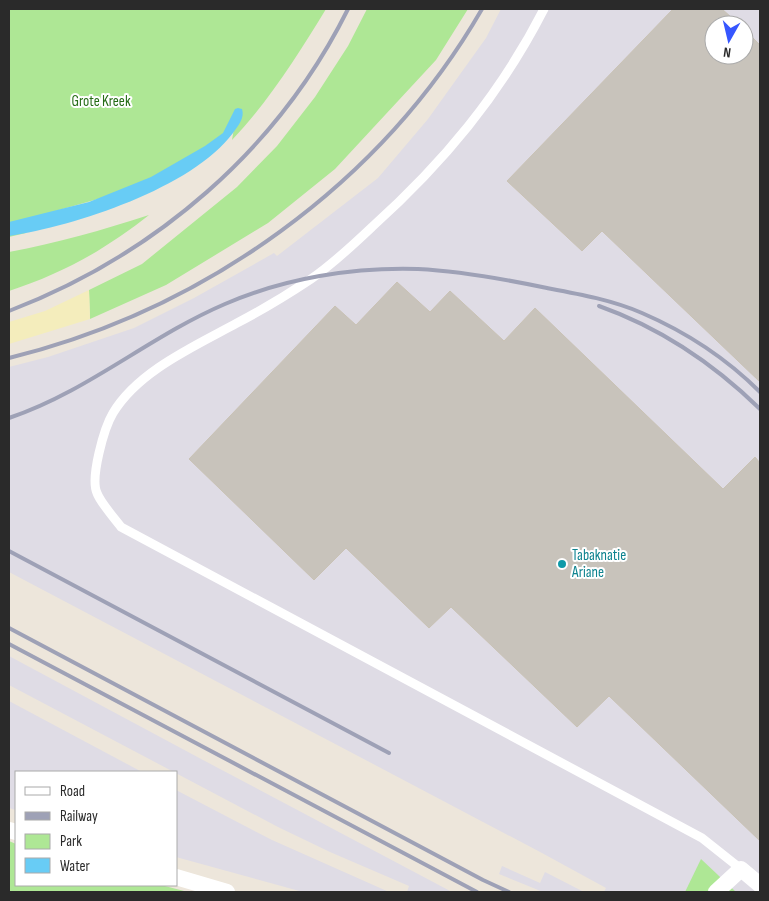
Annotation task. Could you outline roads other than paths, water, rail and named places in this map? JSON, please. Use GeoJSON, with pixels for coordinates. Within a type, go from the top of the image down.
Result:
{"type":"FeatureCollection","features":[{"type":"Feature","properties":{"kind":"street"},"geometry":{"type":"LineString","coordinates":[[716,892],[741,869],[760,885]]}},
{"type":"Feature","properties":{"kind":"street"},"geometry":{"type":"LineString","coordinates":[[178,878],[227,892]]}},
{"type":"Feature","properties":{"kind":"lane"},"geometry":{"type":"LineString","coordinates":[[544,9],[530,36],[492,96],[452,147],[406,197],[312,278],[158,368],[129,391],[112,414],[101,446],[95,474],[96,493],[121,527],[702,838],[741,869]]}},
{"type":"Feature","properties":{"kind":"water"},"geometry":{"type":"Polygon","coordinates":[[[235,109],[242,109],[243,112],[241,122],[214,153],[190,171],[162,187],[98,214],[36,231],[9,236],[9,222],[89,202],[151,177],[205,146],[223,133],[235,109]]]}},
{"type":"Feature","properties":{"kind":"railway"},"geometry":{"type":"LineString","coordinates":[[9,311],[63,288],[114,260],[162,228],[207,192],[248,152],[286,108],[319,60],[348,9]]}},
{"type":"Feature","properties":{"kind":"railway"},"geometry":{"type":"LineString","coordinates":[[9,358],[81,336],[151,308],[218,273],[281,231],[339,184],[393,131],[441,72],[482,9]]}},
{"type":"Feature","properties":{"kind":"railway"},"geometry":{"type":"LineString","coordinates":[[9,418],[65,394],[197,317],[248,295],[271,287],[320,276],[344,272],[394,269],[434,270],[482,276],[583,295],[619,304],[658,320],[690,337],[719,357],[760,392]]}},
{"type":"Feature","properties":{"kind":"railway"},"geometry":{"type":"LineString","coordinates":[[599,306],[644,325],[686,349],[724,377],[760,409]]}},
{"type":"Feature","properties":{"kind":"railway"},"geometry":{"type":"LineString","coordinates":[[9,551],[389,753]]}},
{"type":"Feature","properties":{"kind":"railway"},"geometry":{"type":"LineString","coordinates":[[9,628],[483,880],[509,892]]}},
{"type":"Feature","properties":{"kind":"railway"},"geometry":{"type":"LineString","coordinates":[[9,644],[477,892]]}},
{"type":"Feature","properties":{"kind":"place","name":"Tabaknatie Ariane"},"geometry":{"type":"Point","coordinates":[562,564]}},
{"type":"Feature","properties":{"kind":"park label","name":"Grote Kreek"},"geometry":{"type":"Point","coordinates":[101,101]}}]}
